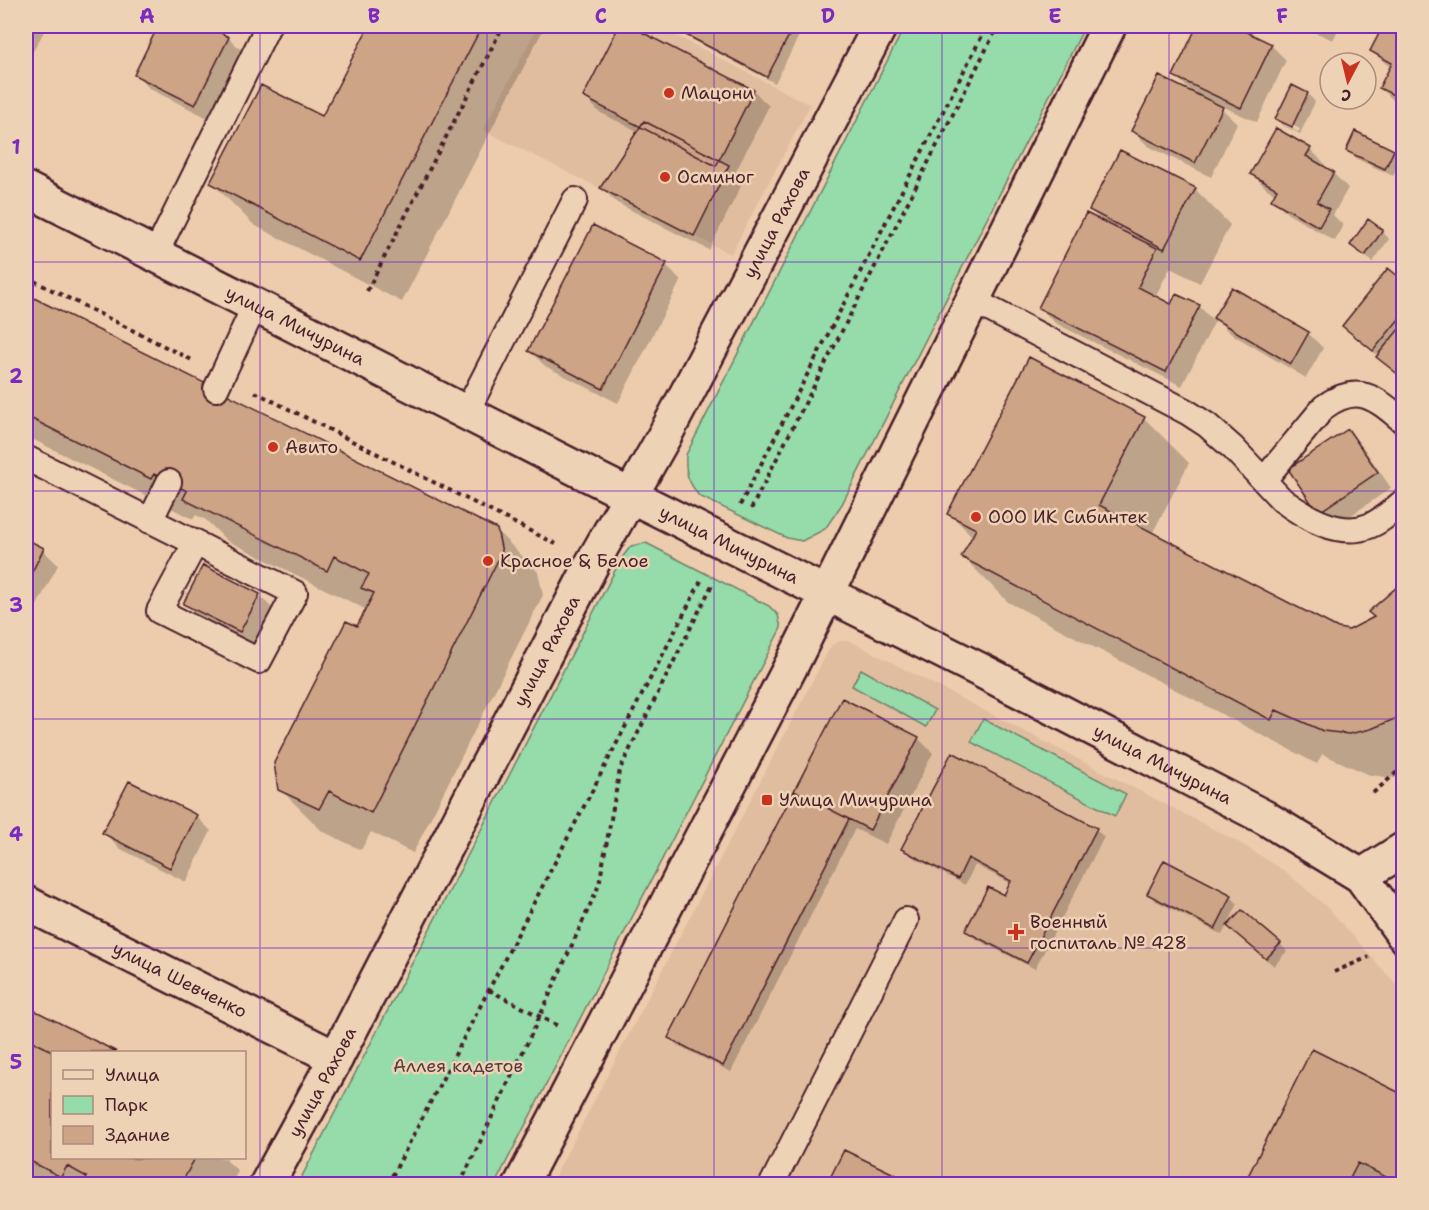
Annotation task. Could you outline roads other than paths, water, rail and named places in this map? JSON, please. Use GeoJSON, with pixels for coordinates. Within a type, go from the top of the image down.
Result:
{"type":"FeatureCollection","features":[{"type":"Feature","properties":{"kind":"street","name":"улица Рахова"},"geometry":{"type":"LineString","coordinates":[[267,1185],[336,1058],[593,562],[666,433],[880,26]]}},
{"type":"Feature","properties":{"kind":"street"},"geometry":{"type":"LineString","coordinates":[[521,1185],[827,594],[1109,26]]}},
{"type":"Feature","properties":{"kind":"street","name":"улица Мичурина"},"geometry":{"type":"LineString","coordinates":[[26,189],[980,670],[1263,818],[1361,876],[1404,936]]}},
{"type":"Feature","properties":{"kind":"street"},"geometry":{"type":"LineString","coordinates":[[1361,876],[1404,849]]}},
{"type":"Feature","properties":{"kind":"street","name":"улица Шевченко"},"geometry":{"type":"LineString","coordinates":[[26,903],[336,1058]]}},
{"type":"Feature","properties":{"kind":"lane"},"geometry":{"type":"LineString","coordinates":[[155,255],[268,26]]}},
{"type":"Feature","properties":{"kind":"lane"},"geometry":{"type":"LineString","coordinates":[[466,412],[575,200]]}},
{"type":"Feature","properties":{"kind":"lane"},"geometry":{"type":"LineString","coordinates":[[972,300],[1187,412],[1217,434],[1264,480],[1276,495],[1290,506],[1333,528],[1356,529],[1370,526],[1404,501]]}},
{"type":"Feature","properties":{"kind":"lane"},"geometry":{"type":"LineString","coordinates":[[220,383],[255,305]]}},
{"type":"Feature","properties":{"kind":"lane"},"geometry":{"type":"LineString","coordinates":[[1264,480],[1324,407],[1335,398],[1351,393],[1366,395],[1380,401],[1404,422]]}},
{"type":"Feature","properties":{"kind":"lane"},"geometry":{"type":"LineString","coordinates":[[26,458],[196,542],[295,593],[259,661],[159,611],[196,542]]}},
{"type":"Feature","properties":{"kind":"lane"},"geometry":{"type":"LineString","coordinates":[[150,521],[170,482]]}},
{"type":"Feature","properties":{"kind":"lane"},"geometry":{"type":"LineString","coordinates":[[772,1185],[906,921]]}},
{"type":"Feature","properties":{"kind":"place","name":"Мацони"},"geometry":{"type":"Point","coordinates":[669,93]}},
{"type":"Feature","properties":{"kind":"place","name":"Осминог"},"geometry":{"type":"Point","coordinates":[665,177]}},
{"type":"Feature","properties":{"kind":"place","name":"Авито"},"geometry":{"type":"Point","coordinates":[273,447]}},
{"type":"Feature","properties":{"kind":"place","name":"ООО ИК Сибинтек"},"geometry":{"type":"Point","coordinates":[976,517]}},
{"type":"Feature","properties":{"kind":"place","name":"Красное & Белое"},"geometry":{"type":"Point","coordinates":[488,561]}},
{"type":"Feature","properties":{"kind":"place","name":"Улица Мичурина"},"geometry":{"type":"Point","coordinates":[767,800]}},
{"type":"Feature","properties":{"kind":"place","name":"Военный госпиталь № 428"},"geometry":{"type":"Point","coordinates":[1016,932]}},
{"type":"Feature","properties":{"kind":"park label","name":"Аллея кадетов"},"geometry":{"type":"Point","coordinates":[458,1066]}}]}
